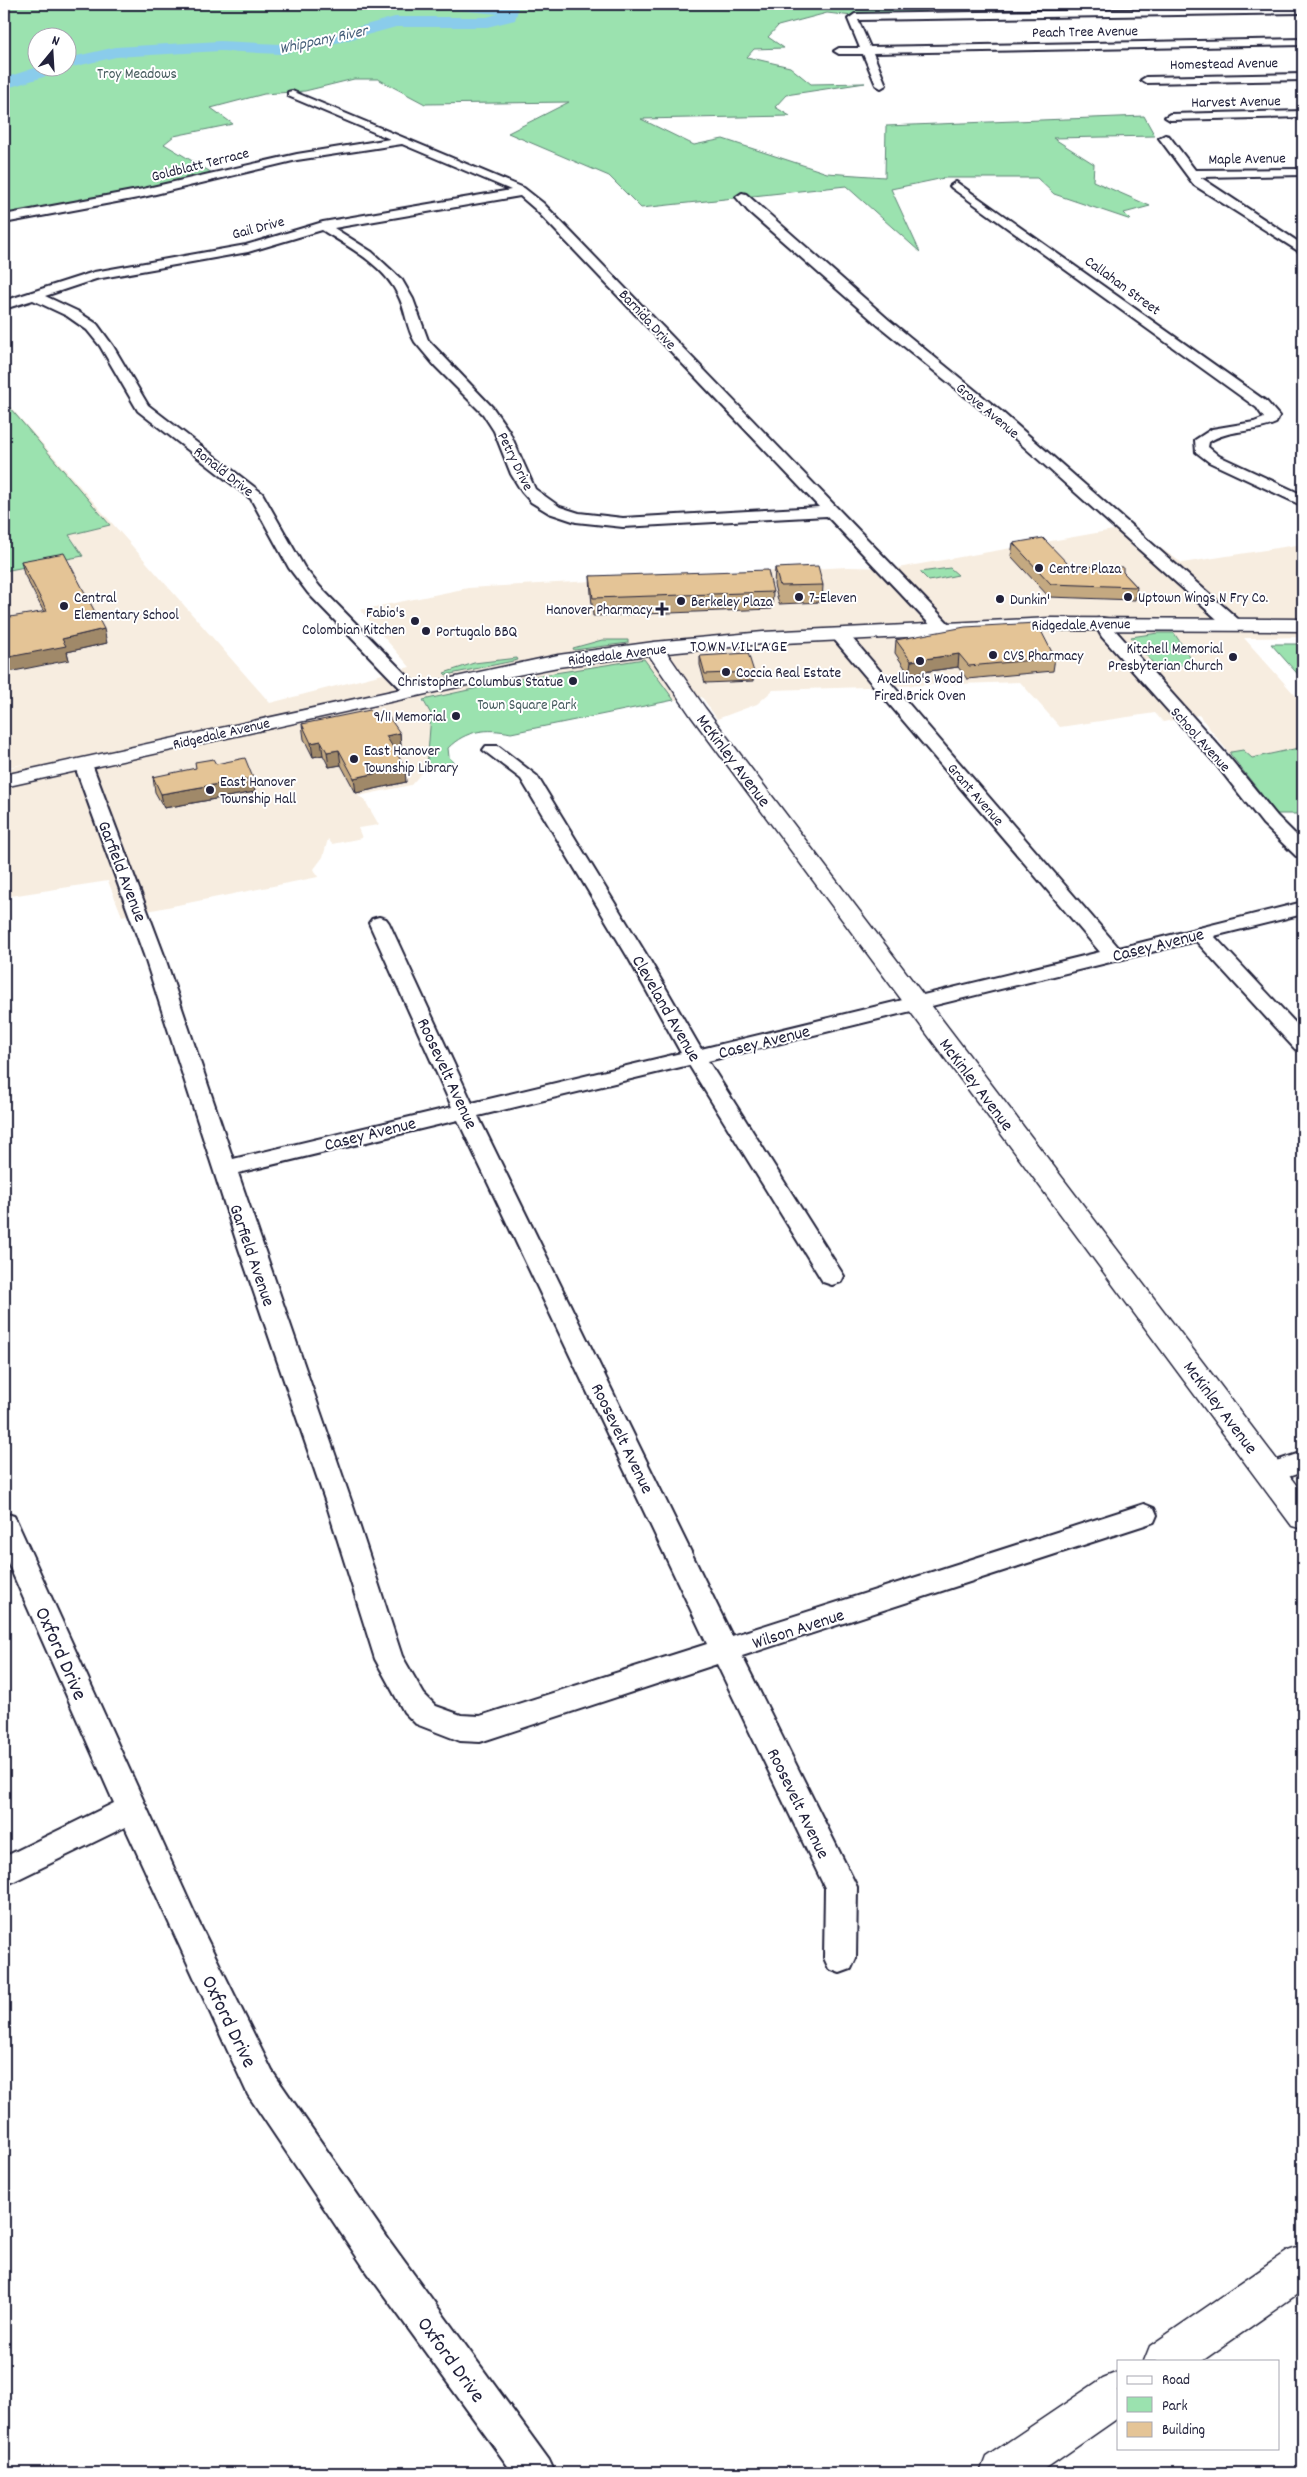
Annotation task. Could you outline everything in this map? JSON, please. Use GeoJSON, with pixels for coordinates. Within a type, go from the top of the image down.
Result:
{"type":"FeatureCollection","features":[{"type":"Feature","properties":{"kind":"street"},"geometry":{"type":"LineString","coordinates":[[881,86],[868,50],[853,19],[859,16],[1303,10]]}},
{"type":"Feature","properties":{"kind":"street","name":"Peach Tree Avenue"},"geometry":{"type":"LineString","coordinates":[[839,51],[1303,42]]}},
{"type":"Feature","properties":{"kind":"street","name":"Homestead Avenue"},"geometry":{"type":"LineString","coordinates":[[1146,80],[1303,77]]}},
{"type":"Feature","properties":{"kind":"street","name":"Barnida Drive"},"geometry":{"type":"LineString","coordinates":[[292,94],[404,140],[522,192],[539,206],[633,303],[944,629]]}},
{"type":"Feature","properties":{"kind":"street","name":"Harvest Avenue"},"geometry":{"type":"LineString","coordinates":[[1170,117],[1303,114]]}},
{"type":"Feature","properties":{"kind":"street"},"geometry":{"type":"LineString","coordinates":[[1164,138],[1190,174],[1207,191],[1303,250]]}},
{"type":"Feature","properties":{"kind":"street","name":"Goldblatt Terrace"},"geometry":{"type":"LineString","coordinates":[[4,219],[143,193],[297,157],[404,140]]}},
{"type":"Feature","properties":{"kind":"street","name":"Maple Avenue"},"geometry":{"type":"LineString","coordinates":[[1190,174],[1303,172]]}},
{"type":"Feature","properties":{"kind":"street","name":"Callahan Street"},"geometry":{"type":"LineString","coordinates":[[956,186],[1269,412],[1272,416],[1264,424],[1213,433],[1202,440],[1201,448],[1214,460],[1302,499]]}},
{"type":"Feature","properties":{"kind":"street","name":"Gail Drive"},"geometry":{"type":"LineString","coordinates":[[4,305],[94,276],[248,248],[323,226],[522,192]]}},
{"type":"Feature","properties":{"kind":"street","name":"Grove Avenue"},"geometry":{"type":"LineString","coordinates":[[742,197],[884,322],[998,416],[1233,624]]}},
{"type":"Feature","properties":{"kind":"street","name":"Petry Drive"},"geometry":{"type":"LineString","coordinates":[[323,226],[374,261],[392,277],[404,292],[420,340],[442,367],[495,420],[511,450],[523,483],[537,499],[565,512],[592,519],[621,522],[830,511]]}},
{"type":"Feature","properties":{"kind":"street","name":"Ronald Drive"},"geometry":{"type":"LineString","coordinates":[[35,296],[90,326],[112,354],[130,390],[144,408],[257,496],[298,568],[314,590],[413,691]]}},
{"type":"Feature","properties":{"kind":"street","name":"Ridgedale Avenue"},"geometry":{"type":"LineString","coordinates":[[4,781],[558,661],[654,648],[839,634],[1102,623],[1303,625]]}},
{"type":"Feature","properties":{"kind":"street","name":"School Avenue"},"geometry":{"type":"LineString","coordinates":[[1102,623],[1108,633],[1166,700],[1221,759],[1270,820],[1303,852]]}},
{"type":"Feature","properties":{"kind":"street","name":"Grant Avenue"},"geometry":{"type":"LineString","coordinates":[[839,634],[1113,954]]}},
{"type":"Feature","properties":{"kind":"street","name":"McKinley Avenue"},"geometry":{"type":"LineString","coordinates":[[654,648],[698,712],[1303,1517]]}},
{"type":"Feature","properties":{"kind":"street","name":"Cleveland Avenue"},"geometry":{"type":"LineString","coordinates":[[492,750],[528,776],[639,959],[696,1058],[832,1276]]}},
{"type":"Feature","properties":{"kind":"street","name":"Garfield Avenue"},"geometry":{"type":"LineString","coordinates":[[83,764],[154,954],[224,1168],[341,1509],[389,1660],[414,1702],[426,1715],[449,1725]]}},
{"type":"Feature","properties":{"kind":"street","name":"Casey Avenue"},"geometry":{"type":"LineString","coordinates":[[224,1168],[465,1110],[696,1058],[1303,908]]}},
{"type":"Feature","properties":{"kind":"street","name":"Roosevelt Avenue"},"geometry":{"type":"LineString","coordinates":[[379,923],[465,1110],[725,1651],[841,1887],[840,1958]]}},
{"type":"Feature","properties":{"kind":"street"},"geometry":{"type":"LineString","coordinates":[[1200,933],[1303,1044]]}},
{"type":"Feature","properties":{"kind":"street"},"geometry":{"type":"LineString","coordinates":[[1270,1473],[1303,1462]]}},
{"type":"Feature","properties":{"kind":"street","name":"Wilson Avenue"},"geometry":{"type":"LineString","coordinates":[[449,1725],[480,1729],[1144,1515]]}},
{"type":"Feature","properties":{"kind":"street","name":"Oxford Drive"},"geometry":{"type":"LineString","coordinates":[[4,1524],[188,1933],[260,2083],[378,2256],[536,2473]]}},
{"type":"Feature","properties":{"kind":"street"},"geometry":{"type":"LineString","coordinates":[[4,1872],[132,1809]]}},
{"type":"Feature","properties":{"kind":"street"},"geometry":{"type":"LineString","coordinates":[[1166,2360],[1303,2266]]}},
{"type":"Feature","properties":{"kind":"street"},"geometry":{"type":"LineString","coordinates":[[1002,2473],[1117,2394]]}},
{"type":"Feature","properties":{"kind":"shaded area"},"geometry":{"type":"Polygon","coordinates":[[[4,400],[270,703],[410,667],[360,610],[468,588],[847,567],[898,568],[1130,527],[1182,563],[1303,544],[1303,637],[1244,638],[1303,704],[1303,751],[1240,767],[1199,715],[1163,722],[1155,713],[1060,727],[1020,682],[773,690],[757,704],[717,719],[702,697],[674,700],[642,659],[421,700],[430,711],[431,730],[427,767],[411,785],[358,796],[364,799],[379,825],[358,828],[362,838],[332,844],[328,839],[323,857],[314,869],[318,877],[122,916],[108,881],[4,897],[4,769],[28,763],[4,768],[4,400]]]}},
{"type":"Feature","properties":{"kind":"green space","name":"Troy Meadows"},"geometry":{"type":"Polygon","coordinates":[[[4,4],[924,4],[928,16],[861,17],[827,13],[778,26],[768,37],[784,48],[754,49],[747,57],[790,67],[811,84],[865,83],[786,95],[775,107],[790,116],[641,119],[694,145],[723,139],[827,173],[885,177],[886,126],[1144,116],[1155,136],[1053,138],[1094,164],[1093,181],[1150,206],[1124,213],[1131,220],[1054,194],[1037,178],[944,178],[891,189],[920,252],[846,186],[641,208],[609,176],[508,133],[569,102],[425,104],[378,79],[354,79],[305,91],[264,94],[211,108],[233,124],[174,136],[164,144],[219,177],[4,218],[4,4]]]}},
{"type":"Feature","properties":{"kind":"green space"},"geometry":{"type":"Polygon","coordinates":[[[4,401],[110,525],[69,535],[83,556],[4,571],[4,401]]]}},
{"type":"Feature","properties":{"kind":"green space"},"geometry":{"type":"Polygon","coordinates":[[[950,568],[958,575],[929,581],[920,572],[950,568]]]}},
{"type":"Feature","properties":{"kind":"green space"},"geometry":{"type":"Polygon","coordinates":[[[1174,633],[1192,660],[1191,664],[1157,668],[1131,637],[1174,633]]]}},
{"type":"Feature","properties":{"kind":"green space"},"geometry":{"type":"Polygon","coordinates":[[[602,640],[628,640],[628,643],[574,650],[573,648],[602,640]]]}},
{"type":"Feature","properties":{"kind":"green space"},"geometry":{"type":"Polygon","coordinates":[[[1271,644],[1303,644],[1303,680],[1271,644]]]}},
{"type":"Feature","properties":{"kind":"green space"},"geometry":{"type":"Polygon","coordinates":[[[517,658],[518,660],[446,675],[444,673],[474,663],[517,658]]]}},
{"type":"Feature","properties":{"kind":"green space","name":"Town Square Park"},"geometry":{"type":"Polygon","coordinates":[[[644,659],[674,700],[511,733],[477,732],[462,737],[448,748],[449,757],[454,763],[427,767],[431,714],[423,700],[523,678],[644,659]]]}},
{"type":"Feature","properties":{"kind":"green space"},"geometry":{"type":"Polygon","coordinates":[[[1303,747],[1303,814],[1277,814],[1230,754],[1231,752],[1243,750],[1252,758],[1303,747]]]}},
{"type":"Feature","properties":{"kind":"building"},"geometry":{"type":"Polygon","coordinates":[[[1043,538],[1070,566],[1123,567],[1123,572],[1137,587],[1051,584],[1013,543],[1043,538]]]}},
{"type":"Feature","properties":{"kind":"building","name":"Central Elementary School"},"geometry":{"type":"Polygon","coordinates":[[[64,553],[104,629],[62,639],[66,646],[4,658],[4,618],[47,611],[21,561],[64,553]]]}},
{"type":"Feature","properties":{"kind":"building"},"geometry":{"type":"Polygon","coordinates":[[[818,566],[823,585],[780,586],[775,568],[818,566]]]}},
{"type":"Feature","properties":{"kind":"building"},"geometry":{"type":"Polygon","coordinates":[[[768,570],[773,592],[593,598],[590,576],[768,570]]]}},
{"type":"Feature","properties":{"kind":"building"},"geometry":{"type":"Polygon","coordinates":[[[1037,623],[1055,658],[969,666],[959,654],[911,661],[896,640],[965,627],[1037,623]]]}},
{"type":"Feature","properties":{"kind":"building"},"geometry":{"type":"Polygon","coordinates":[[[748,653],[754,672],[705,674],[700,656],[748,653]]]}},
{"type":"Feature","properties":{"kind":"building","name":"East Hanover Township Library"},"geometry":{"type":"Polygon","coordinates":[[[370,710],[373,715],[386,713],[400,733],[386,736],[405,767],[354,778],[339,750],[327,752],[321,741],[311,743],[302,724],[370,710]]]}},
{"type":"Feature","properties":{"kind":"building"},"geometry":{"type":"Polygon","coordinates":[[[245,758],[253,778],[161,794],[153,777],[196,768],[195,762],[213,759],[216,764],[245,758]]]}},
{"type":"Feature","properties":{"kind":"waterway","name":"Whippany River"},"geometry":{"type":"LineString","coordinates":[[78,61],[116,52],[220,46],[280,49],[341,37],[395,22],[487,22],[509,16],[510,10],[447,4]]}},
{"type":"Feature","properties":{"kind":"waterway","name":"Whippany River"},"geometry":{"type":"LineString","coordinates":[[4,84],[28,76]]}},
{"type":"Feature","properties":{"kind":"place","name":"Centre Plaza"},"geometry":{"type":"Point","coordinates":[1039,568]}},
{"type":"Feature","properties":{"kind":"place","name":"7-Eleven"},"geometry":{"type":"Point","coordinates":[799,597]}},
{"type":"Feature","properties":{"kind":"place","name":"Uptown Wings N Fry Co."},"geometry":{"type":"Point","coordinates":[1128,597]}},
{"type":"Feature","properties":{"kind":"place","name":"Dunkin'"},"geometry":{"type":"Point","coordinates":[1000,599]}},
{"type":"Feature","properties":{"kind":"place","name":"Berkeley Plaza"},"geometry":{"type":"Point","coordinates":[681,601]}},
{"type":"Feature","properties":{"kind":"place","name":"Central Elementary School"},"geometry":{"type":"Point","coordinates":[64,606]}},
{"type":"Feature","properties":{"kind":"place","name":"Hanover Pharmacy"},"geometry":{"type":"Point","coordinates":[662,609]}},
{"type":"Feature","properties":{"kind":"place","name":"Fabio's Colombian Kitchen"},"geometry":{"type":"Point","coordinates":[415,621]}},
{"type":"Feature","properties":{"kind":"place","name":"Portugalo BBQ"},"geometry":{"type":"Point","coordinates":[426,631]}},
{"type":"Feature","properties":{"kind":"place","name":"CVS Pharmacy"},"geometry":{"type":"Point","coordinates":[993,655]}},
{"type":"Feature","properties":{"kind":"place","name":"Kitchell Memorial Presbyterian Church"},"geometry":{"type":"Point","coordinates":[1233,657]}},
{"type":"Feature","properties":{"kind":"place","name":"Avellino's Wood Fired Brick Oven"},"geometry":{"type":"Point","coordinates":[920,661]}},
{"type":"Feature","properties":{"kind":"place","name":"Coccia Real Estate"},"geometry":{"type":"Point","coordinates":[726,672]}},
{"type":"Feature","properties":{"kind":"place","name":"Christopher Columbus Statue"},"geometry":{"type":"Point","coordinates":[573,681]}},
{"type":"Feature","properties":{"kind":"place","name":"9/11 Memorial"},"geometry":{"type":"Point","coordinates":[456,716]}},
{"type":"Feature","properties":{"kind":"place","name":"East Hanover Township Library"},"geometry":{"type":"Point","coordinates":[354,759]}},
{"type":"Feature","properties":{"kind":"place","name":"East Hanover Township Hall"},"geometry":{"type":"Point","coordinates":[210,790]}},
{"type":"Feature","properties":{"kind":"district","name":"TOWN VILLAGE"},"geometry":{"type":"Point","coordinates":[739,645]}}]}
